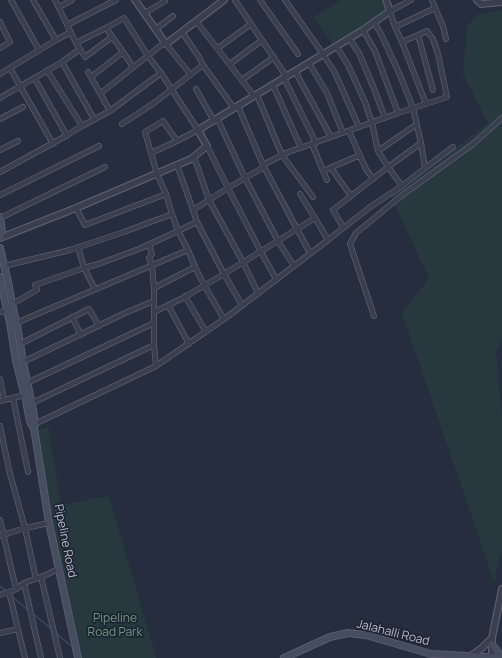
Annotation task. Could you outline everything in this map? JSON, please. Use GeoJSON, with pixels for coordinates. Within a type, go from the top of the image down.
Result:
{"type":"FeatureCollection","features":[{"type":"Feature","properties":{"kind":"main road"},"geometry":{"type":"LineString","coordinates":[[0,217],[2,232],[0,238]]}},
{"type":"Feature","properties":{"kind":"main road","name":"Pipeline Road"},"geometry":{"type":"LineString","coordinates":[[0,248],[8,282],[8,309],[16,323],[32,403],[33,425]]}},
{"type":"Feature","properties":{"kind":"main road","name":"Pipeline Road"},"geometry":{"type":"LineString","coordinates":[[0,277],[8,309],[16,361],[33,425],[49,523],[78,658]]}},
{"type":"Feature","properties":{"kind":"main road","name":"Jalahalli Road"},"geometry":{"type":"LineString","coordinates":[[284,658],[330,637],[348,633],[366,635],[431,654],[502,658]]}},
{"type":"Feature","properties":{"kind":"main road"},"geometry":{"type":"LineString","coordinates":[[492,641],[502,658]]}},
{"type":"Feature","properties":{"kind":"street"},"geometry":{"type":"LineString","coordinates":[[11,0],[39,50]]}},
{"type":"Feature","properties":{"kind":"street"},"geometry":{"type":"LineString","coordinates":[[33,0],[56,40]]}},
{"type":"Feature","properties":{"kind":"street"},"geometry":{"type":"LineString","coordinates":[[55,0],[76,43],[85,57],[112,37]]}},
{"type":"Feature","properties":{"kind":"street"},"geometry":{"type":"LineString","coordinates":[[59,7],[72,0]]}},
{"type":"Feature","properties":{"kind":"street"},"geometry":{"type":"LineString","coordinates":[[67,25],[116,0]]}},
{"type":"Feature","properties":{"kind":"street"},"geometry":{"type":"LineString","coordinates":[[136,0],[165,43],[190,74]]}},
{"type":"Feature","properties":{"kind":"street"},"geometry":{"type":"LineString","coordinates":[[100,93],[224,0]]}},
{"type":"Feature","properties":{"kind":"street"},"geometry":{"type":"LineString","coordinates":[[235,0],[274,57],[285,77],[314,144],[327,180]]}},
{"type":"Feature","properties":{"kind":"street"},"geometry":{"type":"LineString","coordinates":[[260,0],[298,54]]}},
{"type":"Feature","properties":{"kind":"street"},"geometry":{"type":"LineString","coordinates":[[285,0],[335,73],[358,127]]}},
{"type":"Feature","properties":{"kind":"street"},"geometry":{"type":"LineString","coordinates":[[386,0],[426,104]]}},
{"type":"Feature","properties":{"kind":"street"},"geometry":{"type":"LineString","coordinates":[[151,153],[178,141],[216,120],[363,30],[390,11],[411,0]]}},
{"type":"Feature","properties":{"kind":"street"},"geometry":{"type":"LineString","coordinates":[[432,0],[443,26],[446,39]]}},
{"type":"Feature","properties":{"kind":"street"},"geometry":{"type":"LineString","coordinates":[[477,0],[481,4],[502,2]]}},
{"type":"Feature","properties":{"kind":"street"},"geometry":{"type":"LineString","coordinates":[[145,14],[165,2]]}},
{"type":"Feature","properties":{"kind":"street"},"geometry":{"type":"LineString","coordinates":[[396,27],[435,8]]}},
{"type":"Feature","properties":{"kind":"street"},"geometry":{"type":"LineString","coordinates":[[156,29],[173,16]]}},
{"type":"Feature","properties":{"kind":"street"},"geometry":{"type":"LineString","coordinates":[[76,43],[124,18],[198,130],[260,252],[276,279]]}},
{"type":"Feature","properties":{"kind":"street"},"geometry":{"type":"LineString","coordinates":[[196,21],[255,95],[282,155],[313,196]]}},
{"type":"Feature","properties":{"kind":"street"},"geometry":{"type":"LineString","coordinates":[[0,22],[10,42],[0,48]]}},
{"type":"Feature","properties":{"kind":"street"},"geometry":{"type":"LineString","coordinates":[[374,22],[400,75],[413,108],[425,168]]}},
{"type":"Feature","properties":{"kind":"street"},"geometry":{"type":"LineString","coordinates":[[218,48],[251,24]]}},
{"type":"Feature","properties":{"kind":"street"},"geometry":{"type":"LineString","coordinates":[[106,28],[134,67]]}},
{"type":"Feature","properties":{"kind":"street"},"geometry":{"type":"LineString","coordinates":[[363,30],[374,51],[398,113]]}},
{"type":"Feature","properties":{"kind":"street"},"geometry":{"type":"LineString","coordinates":[[193,210],[282,155],[358,127],[447,97],[442,69],[433,39],[427,31],[402,42]]}},
{"type":"Feature","properties":{"kind":"street"},"geometry":{"type":"LineString","coordinates":[[0,74],[71,32]]}},
{"type":"Feature","properties":{"kind":"street"},"geometry":{"type":"LineString","coordinates":[[182,32],[200,57],[203,65],[236,107],[263,166],[310,253]]}},
{"type":"Feature","properties":{"kind":"street"},"geometry":{"type":"LineString","coordinates":[[418,35],[433,90]]}},
{"type":"Feature","properties":{"kind":"street"},"geometry":{"type":"LineString","coordinates":[[349,38],[359,54],[386,118]]}},
{"type":"Feature","properties":{"kind":"street"},"geometry":{"type":"LineString","coordinates":[[230,64],[262,40]]}},
{"type":"Feature","properties":{"kind":"street"},"geometry":{"type":"LineString","coordinates":[[336,46],[348,65],[365,102],[372,123],[378,151],[402,186]]}},
{"type":"Feature","properties":{"kind":"street"},"geometry":{"type":"LineString","coordinates":[[0,98],[35,79],[80,49]]}},
{"type":"Feature","properties":{"kind":"street"},"geometry":{"type":"LineString","coordinates":[[91,76],[123,52]]}},
{"type":"Feature","properties":{"kind":"street"},"geometry":{"type":"LineString","coordinates":[[242,80],[274,57]]}},
{"type":"Feature","properties":{"kind":"street"},"geometry":{"type":"LineString","coordinates":[[62,62],[94,119]]}},
{"type":"Feature","properties":{"kind":"street"},"geometry":{"type":"LineString","coordinates":[[309,63],[327,93],[343,133]]}},
{"type":"Feature","properties":{"kind":"street"},"geometry":{"type":"LineString","coordinates":[[122,124],[203,65]]}},
{"type":"Feature","properties":{"kind":"street"},"geometry":{"type":"LineString","coordinates":[[10,68],[53,144]]}},
{"type":"Feature","properties":{"kind":"street"},"geometry":{"type":"LineString","coordinates":[[47,70],[82,126]]}},
{"type":"Feature","properties":{"kind":"street"},"geometry":{"type":"LineString","coordinates":[[296,71],[331,137]]}},
{"type":"Feature","properties":{"kind":"street"},"geometry":{"type":"LineString","coordinates":[[88,72],[110,110]]}},
{"type":"Feature","properties":{"kind":"street"},"geometry":{"type":"LineString","coordinates":[[0,172],[53,144],[110,110],[161,73]]}},
{"type":"Feature","properties":{"kind":"street"},"geometry":{"type":"LineString","coordinates":[[35,79],[67,136]]}},
{"type":"Feature","properties":{"kind":"street"},"geometry":{"type":"LineString","coordinates":[[272,85],[301,148]]}},
{"type":"Feature","properties":{"kind":"street"},"geometry":{"type":"LineString","coordinates":[[196,89],[216,120],[278,241],[294,266]]}},
{"type":"Feature","properties":{"kind":"street"},"geometry":{"type":"LineString","coordinates":[[0,119],[23,107]]}},
{"type":"Feature","properties":{"kind":"street"},"geometry":{"type":"LineString","coordinates":[[374,316],[350,244],[356,233],[401,196],[473,144],[502,118]]}},
{"type":"Feature","properties":{"kind":"street"},"geometry":{"type":"LineString","coordinates":[[178,141],[163,121],[145,132],[157,174],[166,194],[178,231],[204,285],[224,319]]}},
{"type":"Feature","properties":{"kind":"street"},"geometry":{"type":"LineString","coordinates":[[378,151],[416,124]]}},
{"type":"Feature","properties":{"kind":"street"},"geometry":{"type":"LineString","coordinates":[[349,131],[366,169],[373,179]]}},
{"type":"Feature","properties":{"kind":"street"},"geometry":{"type":"LineString","coordinates":[[0,150],[18,141]]}},
{"type":"Feature","properties":{"kind":"street"},"geometry":{"type":"LineString","coordinates":[[343,227],[333,210],[421,143]]}},
{"type":"Feature","properties":{"kind":"street"},"geometry":{"type":"LineString","coordinates":[[0,195],[99,146]]}},
{"type":"Feature","properties":{"kind":"street"},"geometry":{"type":"LineString","coordinates":[[0,238],[76,208],[191,159],[207,146]]}},
{"type":"Feature","properties":{"kind":"street"},"geometry":{"type":"LineString","coordinates":[[33,425],[156,366],[224,319],[343,227],[402,186],[453,147]]}},
{"type":"Feature","properties":{"kind":"street"},"geometry":{"type":"LineString","coordinates":[[323,171],[360,155]]}},
{"type":"Feature","properties":{"kind":"street"},"geometry":{"type":"LineString","coordinates":[[194,157],[209,200],[244,262],[258,293]]}},
{"type":"Feature","properties":{"kind":"street"},"geometry":{"type":"LineString","coordinates":[[177,165],[196,222],[242,305]]}},
{"type":"Feature","properties":{"kind":"street"},"geometry":{"type":"LineString","coordinates":[[0,217],[105,167]]}},
{"type":"Feature","properties":{"kind":"street"},"geometry":{"type":"LineString","coordinates":[[331,168],[352,196]]}},
{"type":"Feature","properties":{"kind":"street"},"geometry":{"type":"LineString","coordinates":[[76,208],[85,224],[166,194]]}},
{"type":"Feature","properties":{"kind":"street"},"geometry":{"type":"LineString","coordinates":[[300,194],[328,240]]}},
{"type":"Feature","properties":{"kind":"street"},"geometry":{"type":"LineString","coordinates":[[4,266],[78,247],[172,214]]}},
{"type":"Feature","properties":{"kind":"street"},"geometry":{"type":"LineString","coordinates":[[154,312],[224,274],[315,218]]}},
{"type":"Feature","properties":{"kind":"street"},"geometry":{"type":"LineString","coordinates":[[8,309],[37,290],[36,286],[132,252],[196,222]]}},
{"type":"Feature","properties":{"kind":"street"},"geometry":{"type":"LineString","coordinates":[[149,245],[152,254],[149,258],[152,266],[154,288],[154,345],[156,366]]}},
{"type":"Feature","properties":{"kind":"street"},"geometry":{"type":"LineString","coordinates":[[78,247],[84,268],[96,289]]}},
{"type":"Feature","properties":{"kind":"street"},"geometry":{"type":"LineString","coordinates":[[16,323],[188,250]]}},
{"type":"Feature","properties":{"kind":"street"},"geometry":{"type":"LineString","coordinates":[[154,288],[195,267]]}},
{"type":"Feature","properties":{"kind":"street"},"geometry":{"type":"LineString","coordinates":[[185,296],[206,332]]}},
{"type":"Feature","properties":{"kind":"street"},"geometry":{"type":"LineString","coordinates":[[23,362],[125,313],[154,301]]}},
{"type":"Feature","properties":{"kind":"street"},"geometry":{"type":"LineString","coordinates":[[168,305],[189,344]]}},
{"type":"Feature","properties":{"kind":"street"},"geometry":{"type":"LineString","coordinates":[[20,344],[90,309],[98,326]]}},
{"type":"Feature","properties":{"kind":"street"},"geometry":{"type":"LineString","coordinates":[[72,317],[81,335]]}},
{"type":"Feature","properties":{"kind":"street"},"geometry":{"type":"LineString","coordinates":[[28,383],[154,323]]}},
{"type":"Feature","properties":{"kind":"street"},"geometry":{"type":"LineString","coordinates":[[32,403],[154,345]]}},
{"type":"Feature","properties":{"kind":"street"},"geometry":{"type":"LineString","coordinates":[[0,379],[2,401],[25,396]]}},
{"type":"Feature","properties":{"kind":"street"},"geometry":{"type":"LineString","coordinates":[[13,398],[28,472]]}},
{"type":"Feature","properties":{"kind":"street"},"geometry":{"type":"LineString","coordinates":[[0,426],[10,474],[60,658]]}},
{"type":"Feature","properties":{"kind":"street"},"geometry":{"type":"LineString","coordinates":[[0,520],[2,535],[16,589]]}},
{"type":"Feature","properties":{"kind":"street"},"geometry":{"type":"LineString","coordinates":[[2,535],[49,523]]}},
{"type":"Feature","properties":{"kind":"street"},"geometry":{"type":"LineString","coordinates":[[0,595],[8,593],[24,583],[59,569]]}},
{"type":"Feature","properties":{"kind":"street"},"geometry":{"type":"LineString","coordinates":[[24,583],[41,658]]}},
{"type":"Feature","properties":{"kind":"street"},"geometry":{"type":"LineString","coordinates":[[492,658],[492,641],[502,589]]}},
{"type":"Feature","properties":{"kind":"street"},"geometry":{"type":"LineString","coordinates":[[8,593],[25,658]]}},
{"type":"Feature","properties":{"kind":"street"},"geometry":{"type":"LineString","coordinates":[[0,633],[18,629]]}},
{"type":"Feature","properties":{"kind":"street"},"geometry":{"type":"LineString","coordinates":[[471,656],[492,641]]}},
{"type":"Feature","properties":{"kind":"green space"},"geometry":{"type":"Polygon","coordinates":[[[340,0],[382,0],[386,11],[333,45],[314,17],[340,0]]]}},
{"type":"Feature","properties":{"kind":"green space"},"geometry":{"type":"Polygon","coordinates":[[[502,10],[502,339],[496,352],[502,418],[502,549],[496,572],[495,584],[402,313],[429,278],[391,197],[488,123],[463,73],[467,26],[478,14],[502,10]]]}},
{"type":"Feature","properties":{"kind":"green space","name":"Pipeline Road Park"},"geometry":{"type":"Polygon","coordinates":[[[48,427],[61,505],[109,496],[156,658],[79,658],[50,523],[36,430],[48,427]]]}},
{"type":"Feature","properties":{"kind":"waterway"},"geometry":{"type":"LineString","coordinates":[[0,586],[6,591]]}},
{"type":"Feature","properties":{"kind":"waterway"},"geometry":{"type":"LineString","coordinates":[[14,598],[29,611]]}},
{"type":"Feature","properties":{"kind":"waterway"},"geometry":{"type":"LineString","coordinates":[[32,613],[49,627]]}},
{"type":"Feature","properties":{"kind":"waterway"},"geometry":{"type":"LineString","coordinates":[[57,634],[70,645]]}}]}
